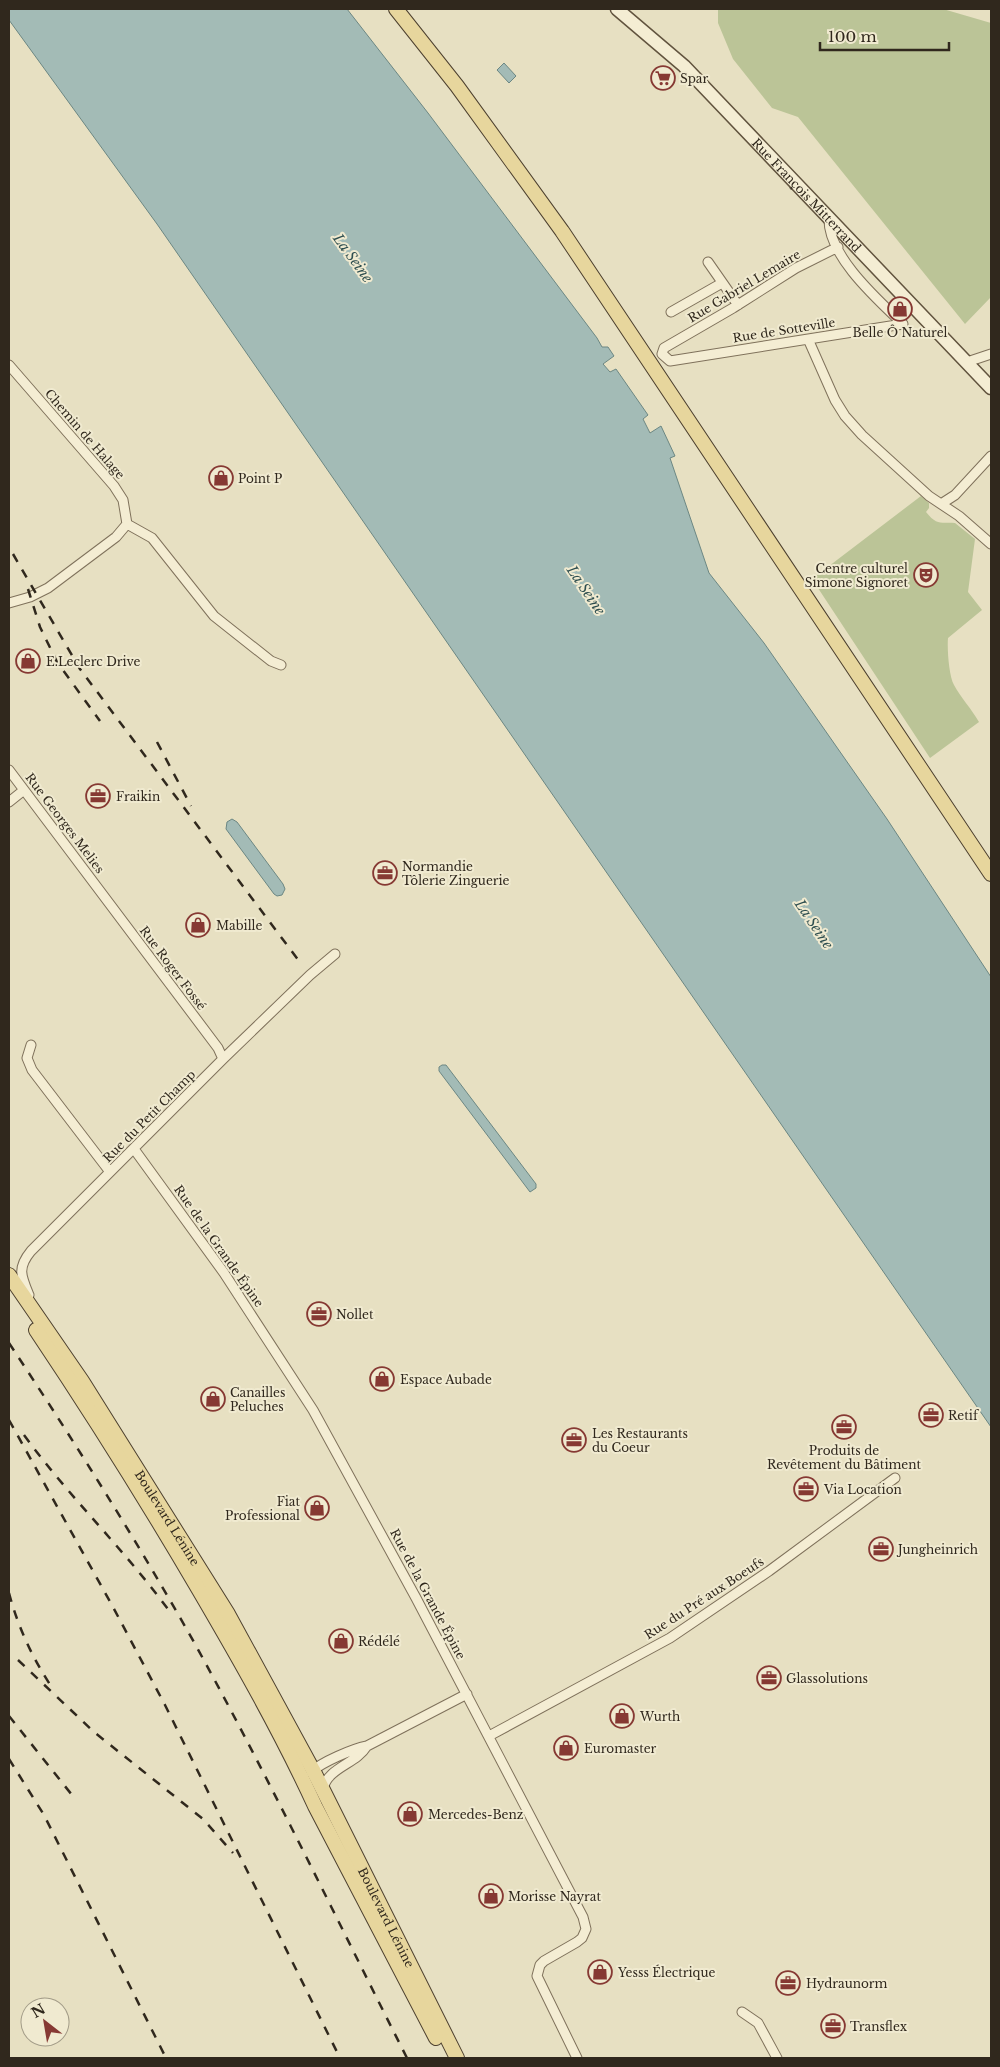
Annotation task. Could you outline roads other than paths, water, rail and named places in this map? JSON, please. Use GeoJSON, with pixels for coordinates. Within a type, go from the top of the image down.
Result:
{"type":"FeatureCollection","features":[{"type":"Feature","properties":{"kind":"main road"},"geometry":{"type":"LineString","coordinates":[[396,9],[462,93],[562,231],[991,874]]}},
{"type":"Feature","properties":{"kind":"main road","name":"Boulevard Lénine"},"geometry":{"type":"LineString","coordinates":[[9,1275],[109,1422],[228,1614],[457,2058]]}},
{"type":"Feature","properties":{"kind":"main road","name":"Boulevard Lénine"},"geometry":{"type":"LineString","coordinates":[[9,1290],[122,1460],[229,1641],[314,1778],[446,2058]]}},
{"type":"Feature","properties":{"kind":"street","name":"Rue François Mitterrand"},"geometry":{"type":"LineString","coordinates":[[617,9],[671,54],[991,388]]}},
{"type":"Feature","properties":{"kind":"street"},"geometry":{"type":"LineString","coordinates":[[830,219],[829,228],[838,247]]}},
{"type":"Feature","properties":{"kind":"street","name":"Rue Gabriel Lemaire"},"geometry":{"type":"LineString","coordinates":[[670,361],[662,354],[664,348],[738,305],[796,268],[838,247]]}},
{"type":"Feature","properties":{"kind":"street","name":"Rue de Sotteville"},"geometry":{"type":"LineString","coordinates":[[670,361],[903,324],[856,278],[838,247]]}},
{"type":"Feature","properties":{"kind":"street"},"geometry":{"type":"LineString","coordinates":[[708,262],[738,305]]}},
{"type":"Feature","properties":{"kind":"street"},"geometry":{"type":"LineString","coordinates":[[671,312],[722,282]]}},
{"type":"Feature","properties":{"kind":"street"},"geometry":{"type":"LineString","coordinates":[[808,339],[835,400],[845,416],[862,435],[941,504],[991,544]]}},
{"type":"Feature","properties":{"kind":"street"},"geometry":{"type":"LineString","coordinates":[[967,362],[991,354]]}},
{"type":"Feature","properties":{"kind":"street","name":"Chemin de Halage"},"geometry":{"type":"LineString","coordinates":[[9,365],[114,486],[124,500],[127,524]]}},
{"type":"Feature","properties":{"kind":"street"},"geometry":{"type":"LineString","coordinates":[[941,504],[955,495],[991,456]]}},
{"type":"Feature","properties":{"kind":"street"},"geometry":{"type":"LineString","coordinates":[[9,603],[24,599],[48,588],[116,537],[127,524],[152,538],[214,616],[271,661],[281,665]]}},
{"type":"Feature","properties":{"kind":"street","name":"Rue Georges Melies"},"geometry":{"type":"LineString","coordinates":[[9,770],[101,892]]}},
{"type":"Feature","properties":{"kind":"street"},"geometry":{"type":"LineString","coordinates":[[9,802],[24,790]]}},
{"type":"Feature","properties":{"kind":"street","name":"Rue Roger Fossé"},"geometry":{"type":"LineString","coordinates":[[101,892],[218,1048],[223,1059]]}},
{"type":"Feature","properties":{"kind":"street","name":"Rue du Petit Champ"},"geometry":{"type":"LineString","coordinates":[[35,1312],[21,1272],[24,1259],[223,1059],[310,975],[335,954]]}},
{"type":"Feature","properties":{"kind":"street"},"geometry":{"type":"LineString","coordinates":[[31,1045],[27,1058],[32,1070],[110,1172]]}},
{"type":"Feature","properties":{"kind":"street","name":"Rue de la Grande Épine"},"geometry":{"type":"LineString","coordinates":[[134,1148],[224,1273],[303,1394],[367,1507],[467,1694],[586,1924],[582,1938],[544,1961],[540,1965],[537,1976],[577,2058]]}},
{"type":"Feature","properties":{"kind":"street","name":"Rue du Pré aux Boeufs"},"geometry":{"type":"LineString","coordinates":[[489,1736],[670,1638],[769,1572],[895,1478]]}},
{"type":"Feature","properties":{"kind":"street"},"geometry":{"type":"LineString","coordinates":[[314,1778],[358,1748],[367,1746],[467,1694]]}},
{"type":"Feature","properties":{"kind":"street"},"geometry":{"type":"LineString","coordinates":[[314,1778],[362,1754],[367,1746]]}},
{"type":"Feature","properties":{"kind":"street"},"geometry":{"type":"LineString","coordinates":[[742,2012],[758,2023],[777,2058]]}},
{"type":"Feature","properties":{"kind":"water","name":"La Seine"},"geometry":{"type":"Polygon","coordinates":[[[9,9],[347,9],[428,113],[602,347],[608,347],[614,356],[603,364],[610,372],[616,369],[648,415],[643,419],[650,433],[661,426],[675,456],[670,458],[709,573],[764,643],[887,819],[991,977],[991,1427],[157,224],[9,20],[9,9]]]}},
{"type":"Feature","properties":{"kind":"water"},"geometry":{"type":"Polygon","coordinates":[[[504,63],[516,76],[509,83],[497,70],[504,63]]]}},
{"type":"Feature","properties":{"kind":"water"},"geometry":{"type":"Polygon","coordinates":[[[232,819],[237,822],[283,884],[285,889],[282,895],[277,896],[274,894],[226,829],[227,822],[232,819]]]}},
{"type":"Feature","properties":{"kind":"water"},"geometry":{"type":"Polygon","coordinates":[[[446,1065],[536,1184],[536,1188],[530,1192],[439,1071],[439,1067],[446,1065]]]}},
{"type":"Feature","properties":{"kind":"railway"},"geometry":{"type":"LineString","coordinates":[[13,554],[80,669],[299,961]]}},
{"type":"Feature","properties":{"kind":"railway"},"geometry":{"type":"LineString","coordinates":[[28,589],[40,627],[57,662],[100,721]]}},
{"type":"Feature","properties":{"kind":"railway"},"geometry":{"type":"LineString","coordinates":[[157,742],[191,806]]}},
{"type":"Feature","properties":{"kind":"railway"},"geometry":{"type":"LineString","coordinates":[[9,1343],[105,1492],[195,1644],[277,1798],[407,2058]]}},
{"type":"Feature","properties":{"kind":"railway"},"geometry":{"type":"LineString","coordinates":[[9,1420],[165,1705],[340,2058]]}},
{"type":"Feature","properties":{"kind":"railway"},"geometry":{"type":"LineString","coordinates":[[24,1435],[59,1480],[135,1567],[170,1612]]}},
{"type":"Feature","properties":{"kind":"railway"},"geometry":{"type":"LineString","coordinates":[[9,1593],[26,1641],[51,1686]]}},
{"type":"Feature","properties":{"kind":"railway"},"geometry":{"type":"LineString","coordinates":[[18,1660],[94,1732],[203,1819],[233,1853]]}},
{"type":"Feature","properties":{"kind":"railway"},"geometry":{"type":"LineString","coordinates":[[9,1716],[72,1795]]}},
{"type":"Feature","properties":{"kind":"railway"},"geometry":{"type":"LineString","coordinates":[[9,1759],[44,1815],[166,2058]]}},
{"type":"Feature","properties":{"kind":"place","name":"Spar"},"geometry":{"type":"Point","coordinates":[663,78]}},
{"type":"Feature","properties":{"kind":"place","name":"Belle Ô Naturel"},"geometry":{"type":"Point","coordinates":[900,309]}},
{"type":"Feature","properties":{"kind":"place","name":"Point P"},"geometry":{"type":"Point","coordinates":[221,478]}},
{"type":"Feature","properties":{"kind":"place","name":"Centre culturel Simone Signoret"},"geometry":{"type":"Point","coordinates":[926,575]}},
{"type":"Feature","properties":{"kind":"place","name":"E.Leclerc Drive"},"geometry":{"type":"Point","coordinates":[28,661]}},
{"type":"Feature","properties":{"kind":"place","name":"Fraikin"},"geometry":{"type":"Point","coordinates":[98,796]}},
{"type":"Feature","properties":{"kind":"place","name":"Normandie Tôlerie Zinguerie"},"geometry":{"type":"Point","coordinates":[385,873]}},
{"type":"Feature","properties":{"kind":"place","name":"Mabille"},"geometry":{"type":"Point","coordinates":[198,925]}},
{"type":"Feature","properties":{"kind":"place","name":"Nollet"},"geometry":{"type":"Point","coordinates":[319,1314]}},
{"type":"Feature","properties":{"kind":"place","name":"Espace Aubade"},"geometry":{"type":"Point","coordinates":[382,1379]}},
{"type":"Feature","properties":{"kind":"place","name":"Canailles Peluches"},"geometry":{"type":"Point","coordinates":[213,1399]}},
{"type":"Feature","properties":{"kind":"place","name":"Retif"},"geometry":{"type":"Point","coordinates":[931,1415]}},
{"type":"Feature","properties":{"kind":"place","name":"Produits de Revêtement du Bâtiment"},"geometry":{"type":"Point","coordinates":[844,1427]}},
{"type":"Feature","properties":{"kind":"place","name":"Les Restaurants du Coeur"},"geometry":{"type":"Point","coordinates":[574,1440]}},
{"type":"Feature","properties":{"kind":"place","name":"Via Location"},"geometry":{"type":"Point","coordinates":[806,1489]}},
{"type":"Feature","properties":{"kind":"place","name":"Fiat Professional"},"geometry":{"type":"Point","coordinates":[317,1508]}},
{"type":"Feature","properties":{"kind":"place","name":"Jungheinrich"},"geometry":{"type":"Point","coordinates":[881,1549]}},
{"type":"Feature","properties":{"kind":"place","name":"Rédélé"},"geometry":{"type":"Point","coordinates":[341,1641]}},
{"type":"Feature","properties":{"kind":"place","name":"Glassolutions"},"geometry":{"type":"Point","coordinates":[769,1678]}},
{"type":"Feature","properties":{"kind":"place","name":"Wurth"},"geometry":{"type":"Point","coordinates":[622,1716]}},
{"type":"Feature","properties":{"kind":"place","name":"Euromaster"},"geometry":{"type":"Point","coordinates":[566,1748]}},
{"type":"Feature","properties":{"kind":"place","name":"Mercedes-Benz"},"geometry":{"type":"Point","coordinates":[410,1814]}},
{"type":"Feature","properties":{"kind":"place","name":"Morisse Nayrat"},"geometry":{"type":"Point","coordinates":[491,1896]}},
{"type":"Feature","properties":{"kind":"place","name":"Yesss Électrique"},"geometry":{"type":"Point","coordinates":[600,1972]}},
{"type":"Feature","properties":{"kind":"place","name":"Hydraunorm"},"geometry":{"type":"Point","coordinates":[788,1983]}},
{"type":"Feature","properties":{"kind":"place","name":"Transflex"},"geometry":{"type":"Point","coordinates":[833,2026]}}]}
